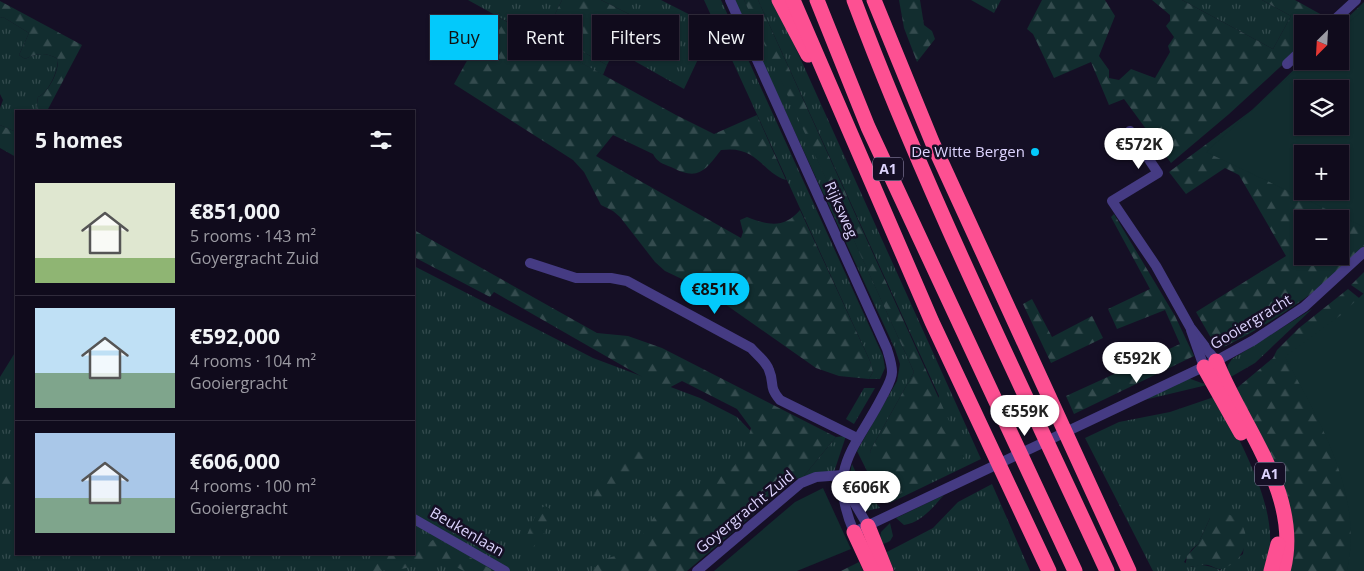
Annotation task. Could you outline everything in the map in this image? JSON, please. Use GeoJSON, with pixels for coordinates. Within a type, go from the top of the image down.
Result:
{"type":"FeatureCollection","features":[{"type":"Feature","properties":{"kind":"highway"},"geometry":{"type":"LineString","coordinates":[[779,0],[793,30],[836,103]]}},
{"type":"Feature","properties":{"kind":"highway","name":"A1"},"geometry":{"type":"LineString","coordinates":[[793,0],[932,322],[1049,571]]}},
{"type":"Feature","properties":{"kind":"highway","name":"A1"},"geometry":{"type":"LineString","coordinates":[[817,0],[868,127],[1075,571]]}},
{"type":"Feature","properties":{"kind":"highway","name":"A1"},"geometry":{"type":"LineString","coordinates":[[854,0],[891,98],[978,294],[1107,571]]}},
{"type":"Feature","properties":{"kind":"highway"},"geometry":{"type":"LineString","coordinates":[[874,0],[933,144],[1129,571]]}},
{"type":"Feature","properties":{"kind":"highway"},"geometry":{"type":"LineString","coordinates":[[879,0],[885,28]]}},
{"type":"Feature","properties":{"kind":"highway","name":"A1"},"geometry":{"type":"LineString","coordinates":[[1210,364],[1251,450],[1277,522],[1277,553],[1271,571]]}},
{"type":"Feature","properties":{"kind":"highway","name":"A1"},"geometry":{"type":"LineString","coordinates":[[1210,364],[1259,445],[1283,510],[1288,544],[1283,571]]}},
{"type":"Feature","properties":{"kind":"highway"},"geometry":{"type":"LineString","coordinates":[[1110,528],[1141,571]]}},
{"type":"Feature","properties":{"kind":"highway"},"geometry":{"type":"LineString","coordinates":[[861,529],[872,571]]}},
{"type":"Feature","properties":{"kind":"highway"},"geometry":{"type":"LineString","coordinates":[[861,529],[886,571]]}},
{"type":"Feature","properties":{"kind":"highway","name":"A1"},"geometry":{"type":"LineString","coordinates":[[1035,540],[1042,571]]}},
{"type":"Feature","properties":{"kind":"street","name":"Rijksweg"},"geometry":{"type":"LineString","coordinates":[[730,0],[887,349],[892,372],[890,378],[879,403],[858,435]]}},
{"type":"Feature","properties":{"kind":"street"},"geometry":{"type":"LineString","coordinates":[[1340,15],[1356,0]]}},
{"type":"Feature","properties":{"kind":"street"},"geometry":{"type":"LineString","coordinates":[[1287,64],[1294,57]]}},
{"type":"Feature","properties":{"kind":"street"},"geometry":{"type":"LineString","coordinates":[[1130,131],[1158,173],[1112,201],[1156,266],[1210,364]]}},
{"type":"Feature","properties":{"kind":"street","name":"Gooiergracht"},"geometry":{"type":"LineString","coordinates":[[861,529],[1210,364],[1254,340],[1304,308],[1364,252]]}},
{"type":"Feature","properties":{"kind":"street"},"geometry":{"type":"LineString","coordinates":[[530,263],[576,278],[611,278],[627,281],[750,348],[763,360],[770,371],[772,390],[780,400],[858,435],[843,478],[843,502],[861,529]]}},
{"type":"Feature","properties":{"kind":"street","name":"Goyergracht Zuid"},"geometry":{"type":"LineString","coordinates":[[697,571],[801,483],[816,477],[843,478]]}},
{"type":"Feature","properties":{"kind":"street"},"geometry":{"type":"LineString","coordinates":[[843,478],[861,529]]}},
{"type":"Feature","properties":{"kind":"street","name":"Beukenlaan"},"geometry":{"type":"LineString","coordinates":[[415,520],[505,571]]}},
{"type":"Feature","properties":{"kind":"green space"},"geometry":{"type":"Polygon","coordinates":[[[468,0],[562,0],[554,15],[508,15],[508,22],[468,0]]]}},
{"type":"Feature","properties":{"kind":"green space"},"geometry":{"type":"Polygon","coordinates":[[[562,0],[601,0],[631,15],[592,15],[592,57],[582,51],[582,15],[554,15],[562,0]]]}},
{"type":"Feature","properties":{"kind":"green space"},"geometry":{"type":"Polygon","coordinates":[[[601,0],[661,0],[690,15],[689,60],[698,60],[684,89],[633,60],[679,60],[679,15],[631,15],[601,0]]]}},
{"type":"Feature","properties":{"kind":"green space"},"geometry":{"type":"Polygon","coordinates":[[[704,0],[721,0],[728,15],[711,15],[704,0]]]}},
{"type":"Feature","properties":{"kind":"green space"},"geometry":{"type":"Polygon","coordinates":[[[734,0],[744,0],[752,15],[741,15],[734,0]]]}},
{"type":"Feature","properties":{"kind":"green space"},"geometry":{"type":"Polygon","coordinates":[[[744,0],[758,0],[965,456],[900,494],[896,494],[880,474],[870,451],[914,372],[763,42],[763,15],[751,15],[744,0]]]}},
{"type":"Feature","properties":{"kind":"green space"},"geometry":{"type":"Polygon","coordinates":[[[758,0],[774,0],[981,459],[890,503],[869,475],[857,451],[897,381],[900,364],[895,349],[762,60],[763,40],[914,372],[870,451],[880,475],[896,494],[900,494],[939,396],[758,0]]]}},
{"type":"Feature","properties":{"kind":"green space"},"geometry":{"type":"Polygon","coordinates":[[[899,0],[920,0],[924,25],[932,31],[935,39],[917,62],[904,28],[899,0]]]}},
{"type":"Feature","properties":{"kind":"green space"},"geometry":{"type":"Polygon","coordinates":[[[971,0],[1001,0],[994,13],[971,0]]]}},
{"type":"Feature","properties":{"kind":"green space"},"geometry":{"type":"Polygon","coordinates":[[[1042,0],[1105,0],[1115,16],[1099,56],[1109,70],[1109,78],[1119,80],[1131,69],[1155,78],[1170,52],[1168,46],[1174,37],[1166,26],[1170,21],[1170,15],[1152,0],[1182,0],[1273,49],[1291,16],[1262,0],[1295,0],[1322,15],[1294,15],[1294,54],[1229,114],[1171,163],[1124,99],[1109,105],[1091,62],[1054,78],[1033,34],[1027,29],[1042,0]]]}},
{"type":"Feature","properties":{"kind":"green space"},"geometry":{"type":"Polygon","coordinates":[[[1182,0],[1262,0],[1291,16],[1273,49],[1182,0]]]}},
{"type":"Feature","properties":{"kind":"green space"},"geometry":{"type":"Polygon","coordinates":[[[0,1],[82,45],[48,110],[36,110],[38,97],[46,91],[52,81],[57,69],[58,59],[42,54],[25,59],[19,55],[29,33],[3,17],[0,18],[0,1]]]}},
{"type":"Feature","properties":{"kind":"green space"},"geometry":{"type":"Polygon","coordinates":[[[1364,2],[1364,250],[1349,263],[1349,210],[1294,210],[1294,265],[1346,265],[1312,293],[1276,318],[1218,350],[1196,312],[1286,256],[1239,175],[1225,168],[1186,194],[1169,172],[1252,110],[1294,70],[1349,70],[1349,16],[1364,2]]]}},
{"type":"Feature","properties":{"kind":"green space"},"geometry":{"type":"Polygon","coordinates":[[[1364,9],[1364,227],[1349,220],[1349,210],[1328,210],[1307,200],[1349,200],[1349,145],[1294,145],[1294,194],[1206,152],[1296,70],[1349,70],[1349,22],[1364,9]]]}},
{"type":"Feature","properties":{"kind":"green space"},"geometry":{"type":"Polygon","coordinates":[[[3,17],[29,33],[19,55],[25,59],[41,54],[58,59],[52,81],[46,91],[38,97],[36,110],[15,110],[15,132],[0,125],[0,108],[3,100],[0,94],[0,18],[3,17]]]}},
{"type":"Feature","properties":{"kind":"green space"},"geometry":{"type":"Polygon","coordinates":[[[498,17],[508,22],[508,60],[576,60],[714,134],[757,115],[786,180],[743,151],[721,150],[705,169],[694,174],[663,164],[653,154],[613,135],[596,156],[741,238],[743,232],[740,220],[747,217],[762,222],[782,223],[800,210],[870,361],[873,372],[869,379],[839,376],[816,368],[705,290],[665,271],[655,262],[620,217],[601,205],[584,172],[573,160],[454,84],[467,60],[498,60],[498,17]]]}},
{"type":"Feature","properties":{"kind":"green space"},"geometry":{"type":"Polygon","coordinates":[[[582,51],[592,57],[592,60],[598,60],[607,65],[603,75],[576,60],[582,60],[582,51]]]}},
{"type":"Feature","properties":{"kind":"green space"},"geometry":{"type":"Polygon","coordinates":[[[598,60],[610,60],[607,65],[598,60]]]}},
{"type":"Feature","properties":{"kind":"green space"},"geometry":{"type":"Polygon","coordinates":[[[732,60],[748,60],[883,356],[885,368],[880,379],[869,379],[873,372],[870,361],[732,60]]]}},
{"type":"Feature","properties":{"kind":"green space"},"geometry":{"type":"Polygon","coordinates":[[[0,125],[15,132],[15,156],[0,148],[0,125]]]}},
{"type":"Feature","properties":{"kind":"green space"},"geometry":{"type":"Polygon","coordinates":[[[1114,214],[1175,316],[1194,356],[1074,414],[1066,396],[1180,344],[1165,310],[1117,329],[1108,309],[1150,289],[1111,217],[1114,214]]]}},
{"type":"Feature","properties":{"kind":"green space"},"geometry":{"type":"Polygon","coordinates":[[[415,231],[597,333],[628,336],[662,348],[836,437],[803,477],[796,479],[687,571],[592,571],[602,560],[628,552],[636,545],[661,506],[685,486],[701,484],[720,477],[734,466],[746,446],[751,428],[737,409],[682,381],[665,390],[494,292],[490,297],[415,258],[415,231]]]}},
{"type":"Feature","properties":{"kind":"green space"},"geometry":{"type":"Polygon","coordinates":[[[415,267],[593,358],[700,398],[737,417],[766,447],[662,571],[0,571],[0,377],[15,353],[15,555],[415,555],[415,267]]]}},
{"type":"Feature","properties":{"kind":"green space"},"geometry":{"type":"Polygon","coordinates":[[[1364,272],[1364,294],[1351,285],[1364,272]]]}},
{"type":"Feature","properties":{"kind":"green space"},"geometry":{"type":"Polygon","coordinates":[[[1348,289],[1364,302],[1364,571],[1288,571],[1292,554],[1237,388],[1273,358],[1277,350],[1299,328],[1348,289]]]}},
{"type":"Feature","properties":{"kind":"green space"},"geometry":{"type":"Polygon","coordinates":[[[1364,293],[1364,571],[1347,571],[1351,543],[1344,487],[1336,460],[1324,433],[1285,357],[1341,315],[1364,293]]]}},
{"type":"Feature","properties":{"kind":"green space"},"geometry":{"type":"Polygon","coordinates":[[[1032,299],[1052,337],[1092,316],[1103,338],[1051,363],[1023,304],[1032,299]]]}},
{"type":"Feature","properties":{"kind":"green space"},"geometry":{"type":"Polygon","coordinates":[[[1312,309],[1255,363],[1229,378],[1227,375],[1228,365],[1232,359],[1312,309]]]}},
{"type":"Feature","properties":{"kind":"green space"},"geometry":{"type":"Polygon","coordinates":[[[1188,378],[1207,385],[1140,401],[1188,378]]]}},
{"type":"Feature","properties":{"kind":"green space"},"geometry":{"type":"Polygon","coordinates":[[[864,388],[875,388],[854,424],[846,419],[864,388]]]}},
{"type":"Feature","properties":{"kind":"green space"},"geometry":{"type":"Polygon","coordinates":[[[1217,396],[1248,458],[1265,505],[1270,528],[1270,550],[1264,571],[1153,571],[1085,438],[1119,422],[1170,412],[1217,396]],[[1210,518],[1198,544],[1192,549],[1184,562],[1192,567],[1202,565],[1220,570],[1243,554],[1245,533],[1210,518]]]}},
{"type":"Feature","properties":{"kind":"green space"},"geometry":{"type":"Polygon","coordinates":[[[846,436],[834,472],[803,477],[836,437],[846,436]]]}},
{"type":"Feature","properties":{"kind":"green space"},"geometry":{"type":"Polygon","coordinates":[[[633,451],[647,452],[653,460],[635,462],[629,477],[598,500],[591,499],[600,482],[633,451]]]}},
{"type":"Feature","properties":{"kind":"green space"},"geometry":{"type":"Polygon","coordinates":[[[15,461],[15,505],[0,495],[0,463],[6,467],[15,461]]]}},
{"type":"Feature","properties":{"kind":"green space"},"geometry":{"type":"Polygon","coordinates":[[[852,464],[860,481],[880,508],[866,511],[858,501],[852,489],[850,477],[852,464]]]}},
{"type":"Feature","properties":{"kind":"green space"},"geometry":{"type":"Polygon","coordinates":[[[992,484],[1030,571],[895,571],[885,553],[933,528],[958,502],[992,484]]]}},
{"type":"Feature","properties":{"kind":"green space"},"geometry":{"type":"Polygon","coordinates":[[[823,488],[851,549],[797,571],[714,571],[795,502],[823,488]]]}},
{"type":"Feature","properties":{"kind":"green space"},"geometry":{"type":"Polygon","coordinates":[[[944,495],[926,514],[916,521],[904,525],[896,518],[944,495]]]}},
{"type":"Feature","properties":{"kind":"green space"},"geometry":{"type":"Polygon","coordinates":[[[545,506],[549,508],[550,514],[545,531],[530,549],[523,549],[523,544],[538,510],[545,506]]]}},
{"type":"Feature","properties":{"kind":"green space"},"geometry":{"type":"Polygon","coordinates":[[[1225,513],[1242,524],[1245,532],[1246,541],[1239,558],[1222,569],[1205,565],[1185,567],[1187,556],[1198,544],[1210,518],[1225,513]]]}},
{"type":"Feature","properties":{"kind":"green space"},"geometry":{"type":"Polygon","coordinates":[[[890,523],[893,536],[890,541],[879,546],[881,532],[890,523]]]}},
{"type":"Feature","properties":{"kind":"green space"},"geometry":{"type":"Polygon","coordinates":[[[436,538],[494,571],[464,571],[435,556],[419,565],[410,567],[361,571],[372,562],[385,556],[415,555],[415,551],[436,538]]]}},
{"type":"Feature","properties":{"kind":"green space"},"geometry":{"type":"Polygon","coordinates":[[[859,562],[863,571],[841,571],[859,562]]]}},
{"type":"Feature","properties":{"kind":"place","name":"De Witte Bergen"},"geometry":{"type":"Point","coordinates":[1035,152]}}]}
